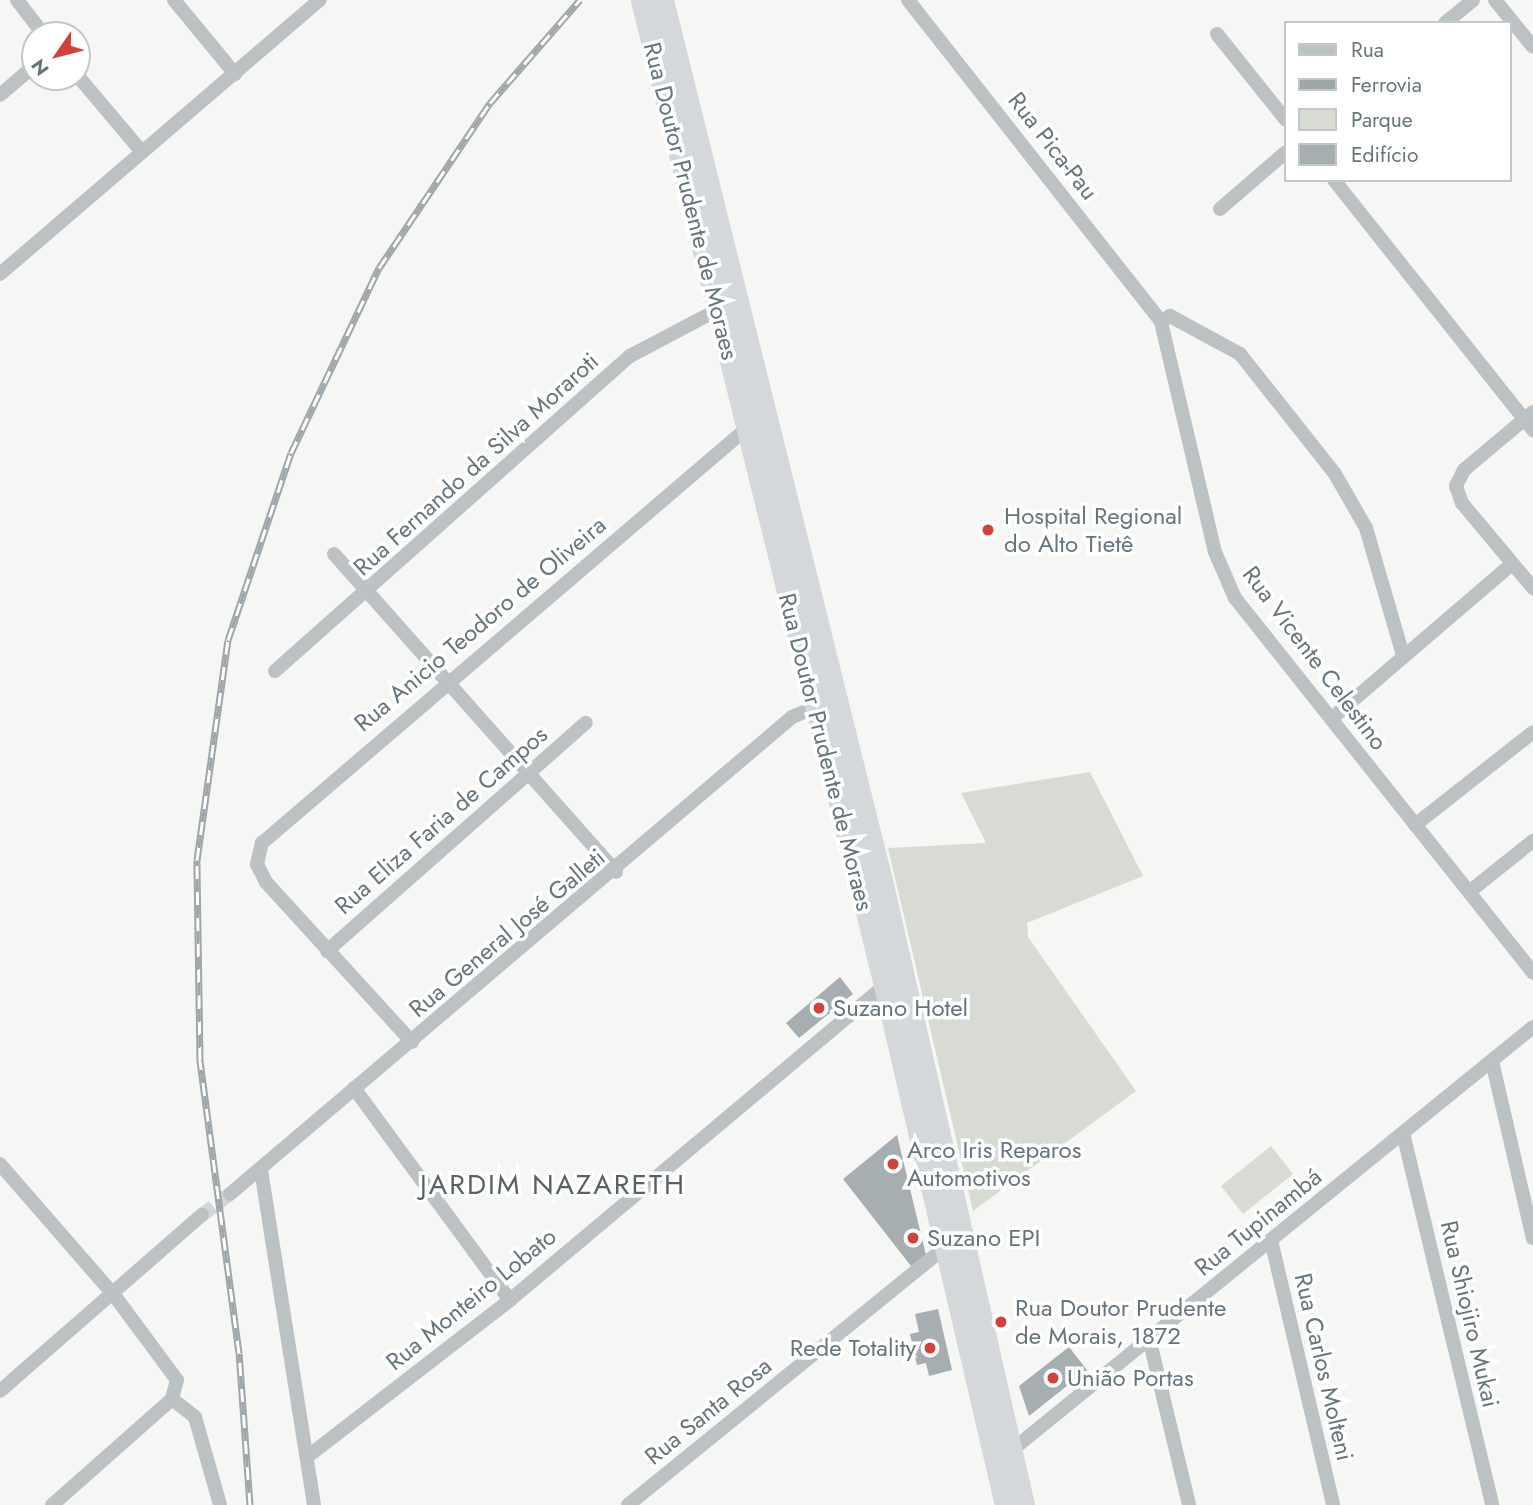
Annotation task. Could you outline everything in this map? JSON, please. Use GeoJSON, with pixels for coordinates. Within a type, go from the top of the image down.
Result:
{"type":"FeatureCollection","features":[{"type":"Feature","properties":{"kind":"highway","name":"Rua Doutor Prudente de Moraes"},"geometry":{"type":"LineString","coordinates":[[642,0],[719,309],[812,705],[885,985],[947,1247],[1004,1457],[1023,1505]]}},
{"type":"Feature","properties":{"kind":"highway","name":"Rua Doutor Prudente de Moraes"},"geometry":{"type":"LineString","coordinates":[[662,0],[837,704],[1004,1457],[1006,1505]]}},
{"type":"Feature","properties":{"kind":"street"},"geometry":{"type":"LineString","coordinates":[[17,0],[33,21]]}},
{"type":"Feature","properties":{"kind":"street"},"geometry":{"type":"LineString","coordinates":[[174,0],[234,74]]}},
{"type":"Feature","properties":{"kind":"street"},"geometry":{"type":"LineString","coordinates":[[0,274],[320,0]]}},
{"type":"Feature","properties":{"kind":"street","name":"Rua Pica-Pau"},"geometry":{"type":"LineString","coordinates":[[908,0],[1160,322]]}},
{"type":"Feature","properties":{"kind":"street"},"geometry":{"type":"LineString","coordinates":[[1447,21],[1473,0]]}},
{"type":"Feature","properties":{"kind":"street"},"geometry":{"type":"LineString","coordinates":[[1495,0],[1533,47]]}},
{"type":"Feature","properties":{"kind":"street"},"geometry":{"type":"LineString","coordinates":[[1217,34],[1284,118]]}},
{"type":"Feature","properties":{"kind":"street"},"geometry":{"type":"LineString","coordinates":[[0,95],[21,77]]}},
{"type":"Feature","properties":{"kind":"street"},"geometry":{"type":"LineString","coordinates":[[91,91],[142,152]]}},
{"type":"Feature","properties":{"kind":"street"},"geometry":{"type":"LineString","coordinates":[[1220,209],[1284,154]]}},
{"type":"Feature","properties":{"kind":"street"},"geometry":{"type":"LineString","coordinates":[[1336,182],[1530,420],[1458,478],[1462,503],[1533,588]]}},
{"type":"Feature","properties":{"kind":"street","name":"Rua Fernando da Silva Moraroti"},"geometry":{"type":"LineString","coordinates":[[275,671],[366,594],[630,356],[719,309]]}},
{"type":"Feature","properties":{"kind":"street"},"geometry":{"type":"LineString","coordinates":[[1160,322],[1170,316],[1240,354],[1335,474],[1366,528],[1403,655]]}},
{"type":"Feature","properties":{"kind":"street","name":"Rua Vicente Celestino"},"geometry":{"type":"LineString","coordinates":[[1160,322],[1223,578],[1533,973]]}},
{"type":"Feature","properties":{"kind":"street","name":"Rua Anicio Teodoro de Oliveira"},"geometry":{"type":"LineString","coordinates":[[327,951],[257,864],[271,832],[746,429]]}},
{"type":"Feature","properties":{"kind":"street"},"geometry":{"type":"LineString","coordinates":[[334,554],[366,594],[616,872]]}},
{"type":"Feature","properties":{"kind":"street"},"geometry":{"type":"LineString","coordinates":[[1331,719],[1512,564]]}},
{"type":"Feature","properties":{"kind":"street"},"geometry":{"type":"LineString","coordinates":[[812,705],[837,704]]}},
{"type":"Feature","properties":{"kind":"street","name":"Rua General José Galleti"},"geometry":{"type":"LineString","coordinates":[[230,1194],[812,705]]}},
{"type":"Feature","properties":{"kind":"street","name":"Rua Eliza Faria de Campos"},"geometry":{"type":"LineString","coordinates":[[327,951],[586,723]]}},
{"type":"Feature","properties":{"kind":"street"},"geometry":{"type":"LineString","coordinates":[[1415,825],[1533,732]]}},
{"type":"Feature","properties":{"kind":"street"},"geometry":{"type":"LineString","coordinates":[[1469,892],[1533,841]]}},
{"type":"Feature","properties":{"kind":"street"},"geometry":{"type":"LineString","coordinates":[[327,951],[412,1042]]}},
{"type":"Feature","properties":{"kind":"street","name":"Rua Monteiro Lobato"},"geometry":{"type":"LineString","coordinates":[[306,1457],[510,1300],[885,985]]}},
{"type":"Feature","properties":{"kind":"street","name":"Rua Tupinambá"},"geometry":{"type":"LineString","coordinates":[[1004,1457],[1533,1027]]}},
{"type":"Feature","properties":{"kind":"street"},"geometry":{"type":"LineString","coordinates":[[1492,1061],[1533,1238]]}},
{"type":"Feature","properties":{"kind":"street"},"geometry":{"type":"LineString","coordinates":[[354,1088],[510,1300]]}},
{"type":"Feature","properties":{"kind":"street","name":"Rua Shiojiro Mukai"},"geometry":{"type":"LineString","coordinates":[[1403,1133],[1492,1505]]}},
{"type":"Feature","properties":{"kind":"street"},"geometry":{"type":"LineString","coordinates":[[0,1164],[114,1294],[172,1370],[173,1399],[195,1417],[220,1505]]}},
{"type":"Feature","properties":{"kind":"street"},"geometry":{"type":"LineString","coordinates":[[261,1170],[314,1505]]}},
{"type":"Feature","properties":{"kind":"street"},"geometry":{"type":"LineString","coordinates":[[0,1391],[202,1215]]}},
{"type":"Feature","properties":{"kind":"street","name":"Rua Carlos Molteni"},"geometry":{"type":"LineString","coordinates":[[1271,1240],[1333,1505]]}},
{"type":"Feature","properties":{"kind":"street","name":"Rua Santa Rosa"},"geometry":{"type":"LineString","coordinates":[[628,1505],[947,1247]]}},
{"type":"Feature","properties":{"kind":"street"},"geometry":{"type":"LineString","coordinates":[[1149,1338],[1189,1505]]}},
{"type":"Feature","properties":{"kind":"street"},"geometry":{"type":"LineString","coordinates":[[52,1505],[173,1399]]}},
{"type":"Feature","properties":{"kind":"green space"},"geometry":{"type":"Polygon","coordinates":[[[1090,772],[1143,876],[1027,923],[1028,937],[1136,1091],[973,1211],[888,848],[986,843],[961,793],[1090,772]]]}},
{"type":"Feature","properties":{"kind":"green space"},"geometry":{"type":"Polygon","coordinates":[[[1271,1146],[1293,1174],[1243,1214],[1221,1186],[1271,1146]]]}},
{"type":"Feature","properties":{"kind":"building","name":"Suzano Hotel"},"geometry":{"type":"Polygon","coordinates":[[[840,977],[853,994],[799,1038],[786,1023],[840,977]]]}},
{"type":"Feature","properties":{"kind":"building"},"geometry":{"type":"Polygon","coordinates":[[[897,1135],[926,1255],[911,1266],[843,1179],[897,1135]]]}},
{"type":"Feature","properties":{"kind":"building","name":"Rede Totality"},"geometry":{"type":"Polygon","coordinates":[[[938,1309],[952,1370],[929,1376],[926,1363],[917,1365],[910,1334],[919,1332],[915,1314],[938,1309]]]}},
{"type":"Feature","properties":{"kind":"building","name":"União Portas"},"geometry":{"type":"Polygon","coordinates":[[[1069,1347],[1087,1370],[1029,1416],[1019,1386],[1069,1347]]]}},
{"type":"Feature","properties":{"kind":"tunnel"},"geometry":{"type":"LineString","coordinates":[[202,1215],[230,1194]]}},
{"type":"Feature","properties":{"kind":"railway"},"geometry":{"type":"LineString","coordinates":[[250,1505],[239,1353],[200,1060],[197,860],[228,640],[291,453],[379,268],[490,103],[580,0]]}},
{"type":"Feature","properties":{"kind":"place","name":"Hospital Regional do Alto Tietê"},"geometry":{"type":"Point","coordinates":[988,530]}},
{"type":"Feature","properties":{"kind":"place","name":"Suzano Hotel"},"geometry":{"type":"Point","coordinates":[819,1008]}},
{"type":"Feature","properties":{"kind":"place","name":"Arco Iris Reparos Automotivos"},"geometry":{"type":"Point","coordinates":[893,1164]}},
{"type":"Feature","properties":{"kind":"place","name":"Suzano EPI"},"geometry":{"type":"Point","coordinates":[913,1238]}},
{"type":"Feature","properties":{"kind":"place","name":"Rua Doutor Prudente de Morais, 1872"},"geometry":{"type":"Point","coordinates":[1001,1322]}},
{"type":"Feature","properties":{"kind":"place","name":"Rede Totality"},"geometry":{"type":"Point","coordinates":[930,1348]}},
{"type":"Feature","properties":{"kind":"place","name":"União Portas"},"geometry":{"type":"Point","coordinates":[1053,1378]}},
{"type":"Feature","properties":{"kind":"district","name":"JARDIM NAZARETH"},"geometry":{"type":"Point","coordinates":[553,1185]}}]}
